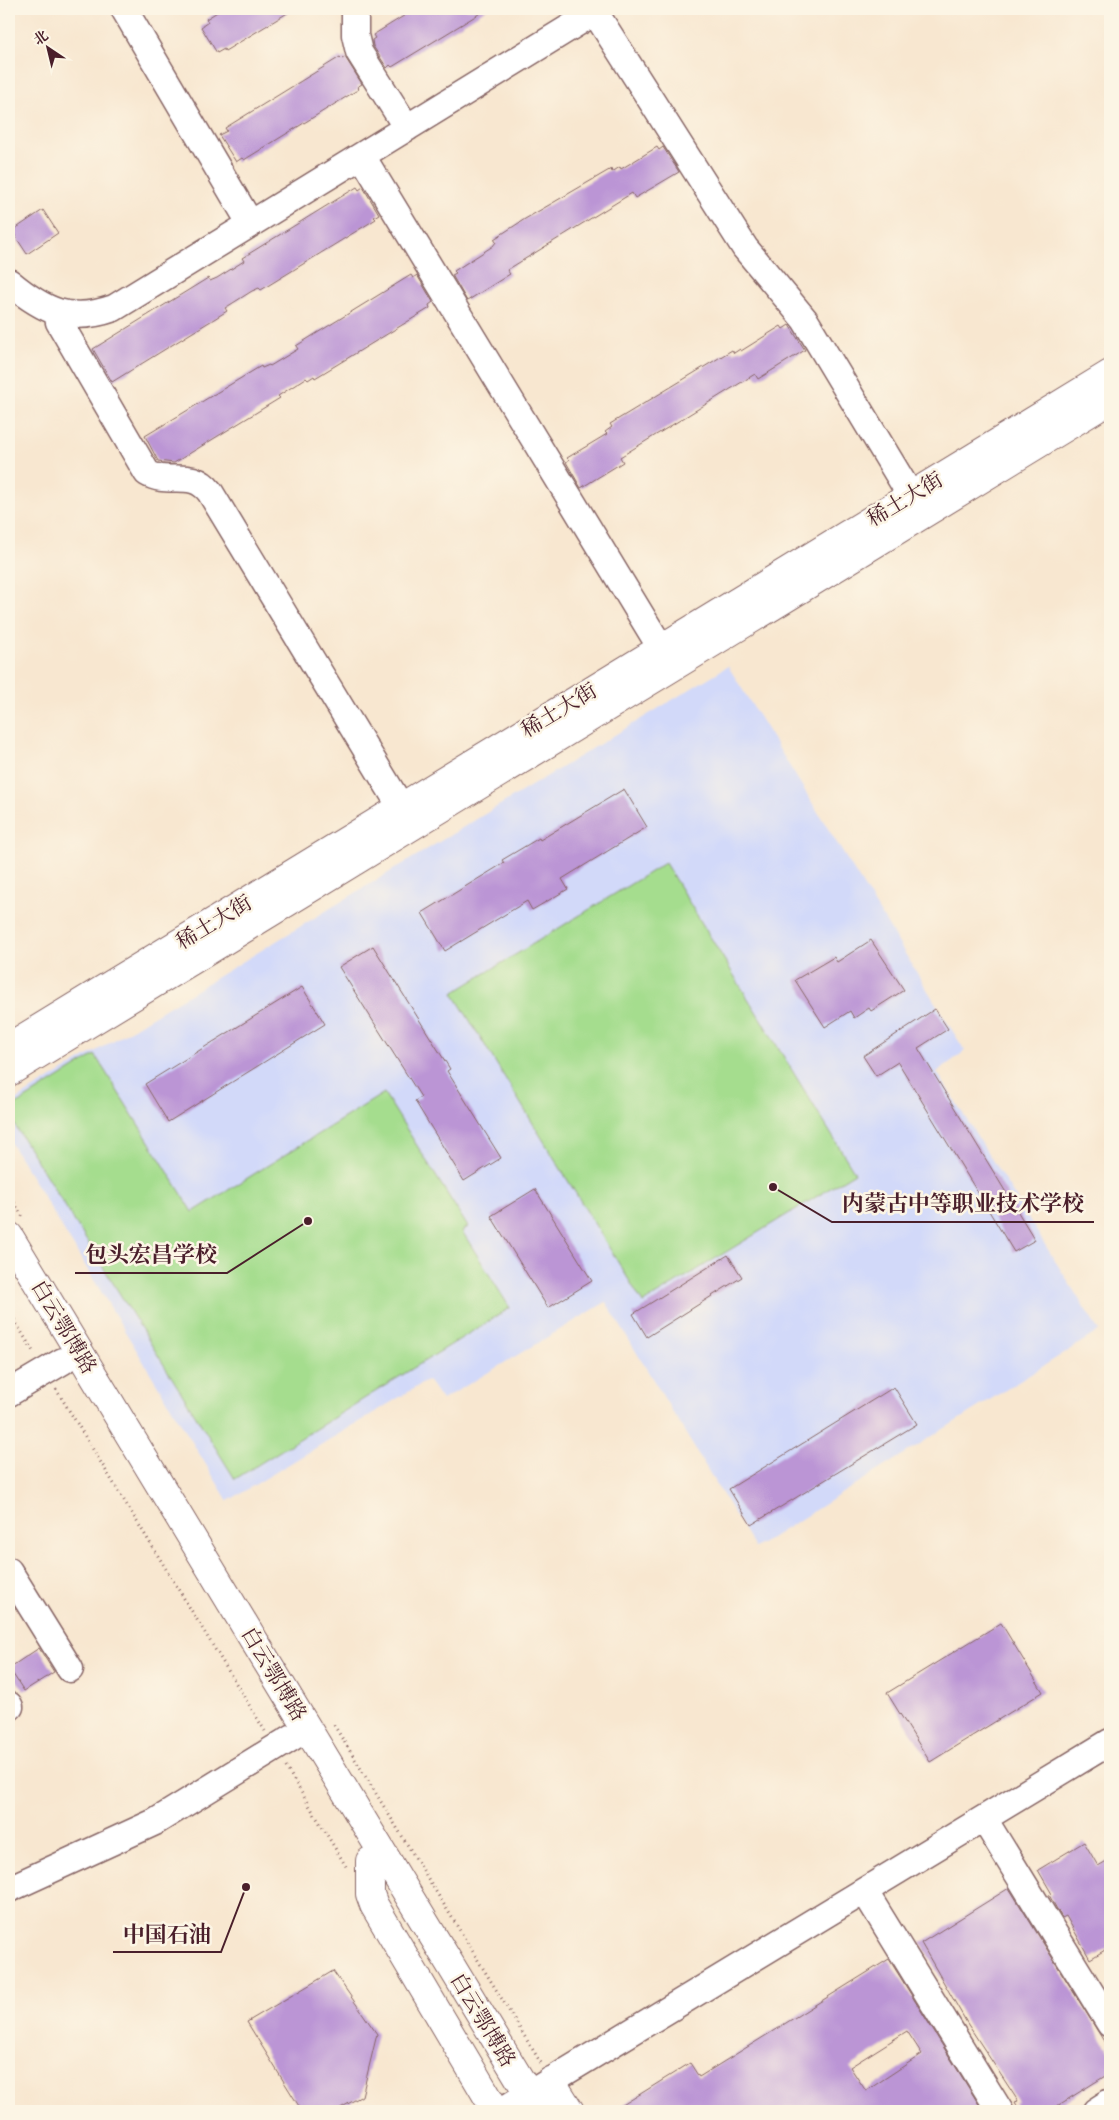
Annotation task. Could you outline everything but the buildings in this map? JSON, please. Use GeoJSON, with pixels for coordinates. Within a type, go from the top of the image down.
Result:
{"type":"FeatureCollection","features":[{"type":"Feature","properties":{"kind":"main road","name":"稀土大街"},"geometry":{"type":"LineString","coordinates":[[9,1047],[911,496],[1105,396]]}},
{"type":"Feature","properties":{"kind":"main road","name":"稀土大街"},"geometry":{"type":"LineString","coordinates":[[9,1072],[1105,396]]}},
{"type":"Feature","properties":{"kind":"main road","name":"白云鄂博路"},"geometry":{"type":"LineString","coordinates":[[9,1236],[518,2107]]}},
{"type":"Feature","properties":{"kind":"main road","name":"白云鄂博路"},"geometry":{"type":"LineString","coordinates":[[9,1273],[54,1366],[284,1742],[370,1861],[518,2107]]}},
{"type":"Feature","properties":{"kind":"main road"},"geometry":{"type":"LineString","coordinates":[[370,1861],[370,1894],[518,2107]]}},
{"type":"Feature","properties":{"kind":"main road"},"geometry":{"type":"LineString","coordinates":[[551,2080],[570,2111]]}},
{"type":"Feature","properties":{"kind":"street"},"geometry":{"type":"LineString","coordinates":[[124,9],[250,223]]}},
{"type":"Feature","properties":{"kind":"street"},"geometry":{"type":"LineString","coordinates":[[355,9],[355,35],[359,52],[407,128]]}},
{"type":"Feature","properties":{"kind":"street"},"geometry":{"type":"LineString","coordinates":[[9,282],[38,305],[56,313],[94,314],[114,308],[362,156],[594,10],[745,248],[805,320],[911,496]]}},
{"type":"Feature","properties":{"kind":"street"},"geometry":{"type":"LineString","coordinates":[[362,156],[661,648]]}},
{"type":"Feature","properties":{"kind":"street"},"geometry":{"type":"LineString","coordinates":[[56,313],[59,322],[147,473],[154,477],[198,480],[210,492],[401,808]]}},
{"type":"Feature","properties":{"kind":"street"},"geometry":{"type":"LineString","coordinates":[[9,1393],[54,1366]]}},
{"type":"Feature","properties":{"kind":"street"},"geometry":{"type":"LineString","coordinates":[[9,1571],[70,1669]]}},
{"type":"Feature","properties":{"kind":"street"},"geometry":{"type":"LineString","coordinates":[[9,1888],[155,1822],[284,1742]]}},
{"type":"Feature","properties":{"kind":"street"},"geometry":{"type":"LineString","coordinates":[[518,2107],[551,2080],[865,1892],[1110,1742]]}},
{"type":"Feature","properties":{"kind":"street"},"geometry":{"type":"LineString","coordinates":[[984,1819],[1110,2024]]}},
{"type":"Feature","properties":{"kind":"street"},"geometry":{"type":"LineString","coordinates":[[865,1892],[1000,2111]]}},
{"type":"Feature","properties":{"kind":"street"},"geometry":{"type":"LineString","coordinates":[[1096,2111],[1110,2102]]}},
{"type":"Feature","properties":{"kind":"path"},"geometry":{"type":"LineString","coordinates":[[9,1311],[54,1366],[284,1742],[351,1875],[370,1894]]}},
{"type":"Feature","properties":{"kind":"shaded area"},"geometry":{"type":"Polygon","coordinates":[[[728,666],[965,1051],[937,1072],[1099,1331],[755,1548],[606,1302],[442,1400],[428,1380],[228,1501],[9,1140],[9,1104],[728,666]]]}},
{"type":"Feature","properties":{"kind":"green space"},"geometry":{"type":"Polygon","coordinates":[[[665,863],[855,1173],[643,1303],[453,993],[665,863]]]}},
{"type":"Feature","properties":{"kind":"green space"},"geometry":{"type":"Polygon","coordinates":[[[95,1055],[193,1212],[384,1093],[468,1227],[462,1231],[510,1308],[235,1479],[9,1116],[9,1109],[95,1055]]]}},
{"type":"Feature","properties":{"kind":"place","name":"内蒙古中等职业技术学校"},"geometry":{"type":"Point","coordinates":[773,1187]}},
{"type":"Feature","properties":{"kind":"place","name":"包头宏昌学校"},"geometry":{"type":"Point","coordinates":[308,1221]}},
{"type":"Feature","properties":{"kind":"place","name":"中国石油"},"geometry":{"type":"Point","coordinates":[246,1887]}}]}
